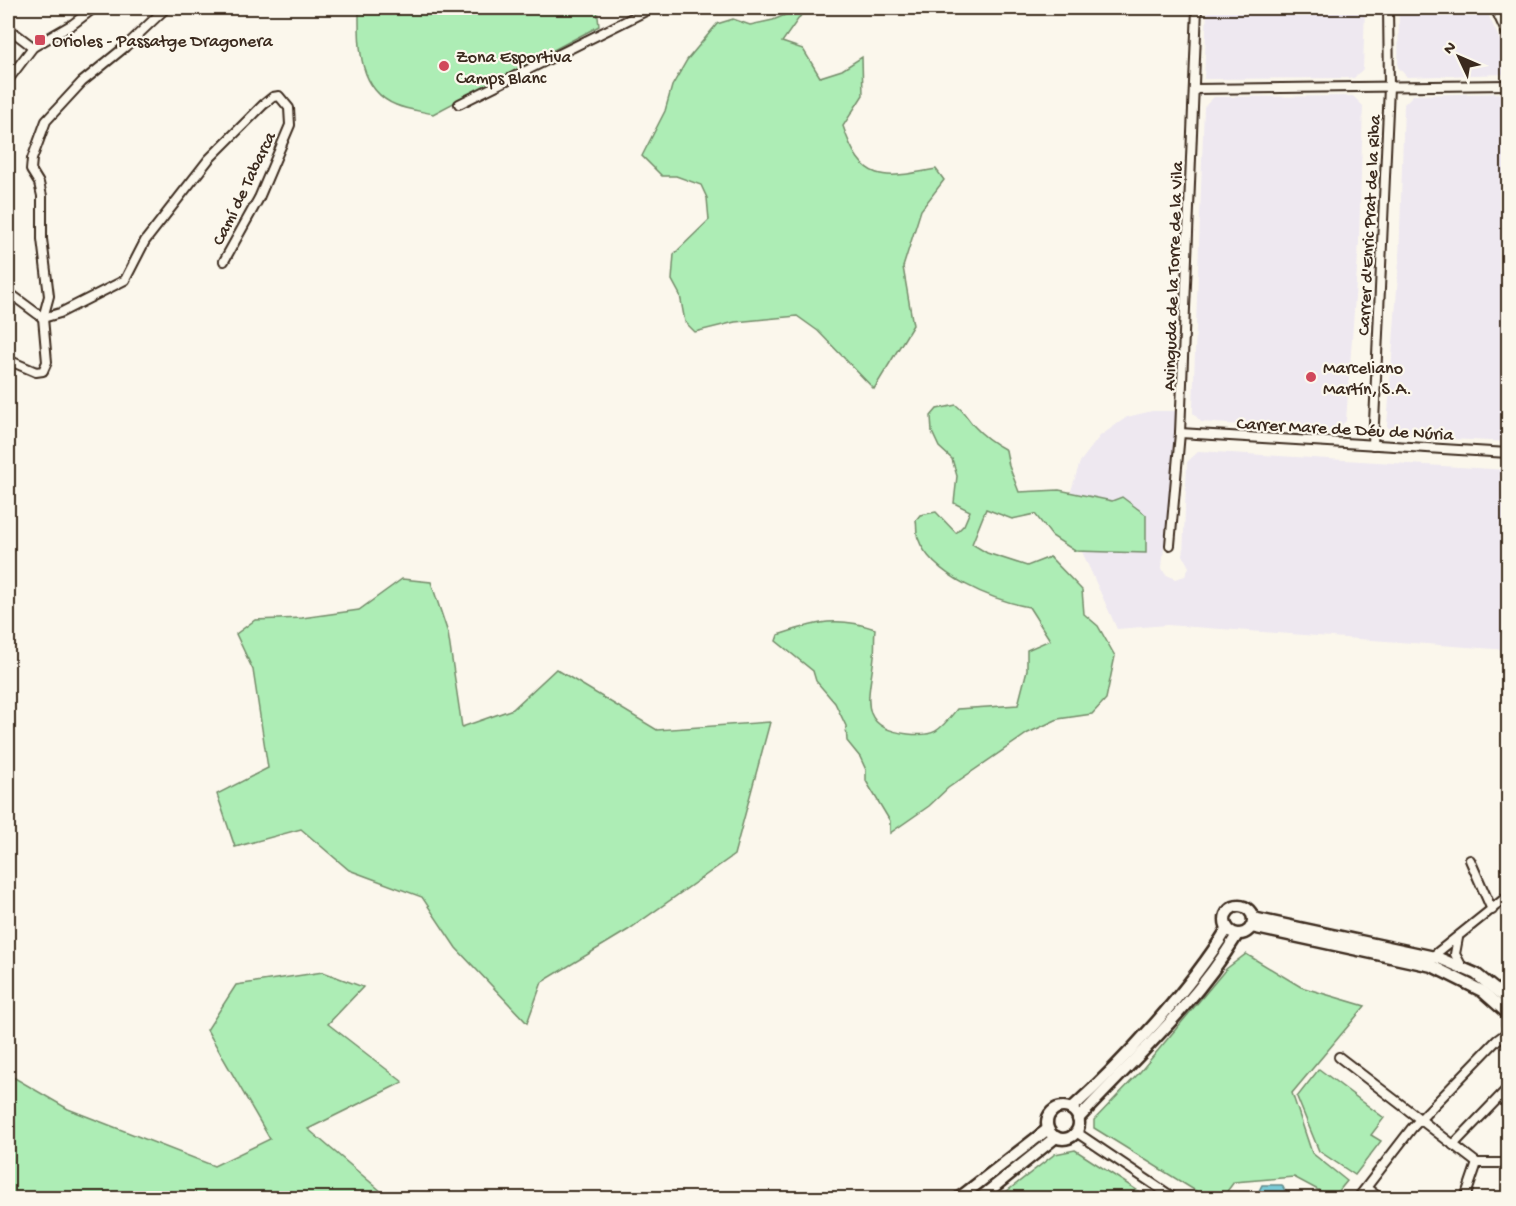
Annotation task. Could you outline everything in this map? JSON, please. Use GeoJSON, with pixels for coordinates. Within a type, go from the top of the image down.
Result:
{"type":"FeatureCollection","features":[{"type":"Feature","properties":{"kind":"street"},"geometry":{"type":"LineString","coordinates":[[8,80],[33,47],[81,19],[94,8]]}},
{"type":"Feature","properties":{"kind":"street"},"geometry":{"type":"LineString","coordinates":[[8,360],[36,372],[45,368],[43,318],[49,296],[42,239],[42,196],[31,165],[44,126],[82,82],[125,47],[166,8]]}},
{"type":"Feature","properties":{"kind":"street"},"geometry":{"type":"LineString","coordinates":[[459,104],[652,8]]}},
{"type":"Feature","properties":{"kind":"street","name":"Avinguda de la Torre de la Vila"},"geometry":{"type":"LineString","coordinates":[[1170,545],[1180,433],[1197,8]]}},
{"type":"Feature","properties":{"kind":"street","name":"Carrer d'Enric Prat de la Riba"},"geometry":{"type":"LineString","coordinates":[[1373,445],[1389,87],[1388,8]]}},
{"type":"Feature","properties":{"kind":"street"},"geometry":{"type":"LineString","coordinates":[[1495,8],[1509,36]]}},
{"type":"Feature","properties":{"kind":"street"},"geometry":{"type":"LineString","coordinates":[[8,28],[33,47]]}},
{"type":"Feature","properties":{"kind":"street"},"geometry":{"type":"LineString","coordinates":[[1195,88],[1509,85]]}},
{"type":"Feature","properties":{"kind":"street","name":"Camí de Tabarca"},"geometry":{"type":"LineString","coordinates":[[43,318],[60,313],[125,280],[145,241],[209,159],[263,105],[273,97],[279,96],[289,108],[290,125],[251,214],[224,261]]}},
{"type":"Feature","properties":{"kind":"street"},"geometry":{"type":"LineString","coordinates":[[8,292],[43,318]]}},
{"type":"Feature","properties":{"kind":"street","name":"Carrer Mare de Déu de Núria"},"geometry":{"type":"LineString","coordinates":[[1180,433],[1509,453]]}},
{"type":"Feature","properties":{"kind":"street"},"geometry":{"type":"LineString","coordinates":[[1470,860],[1492,910]]}},
{"type":"Feature","properties":{"kind":"street"},"geometry":{"type":"LineString","coordinates":[[1433,956],[1509,896]]}},
{"type":"Feature","properties":{"kind":"street"},"geometry":{"type":"LineString","coordinates":[[1232,932],[1225,917],[1233,908],[1246,908],[1252,922]]}},
{"type":"Feature","properties":{"kind":"street"},"geometry":{"type":"LineString","coordinates":[[1232,932],[1246,933],[1252,922]]}},
{"type":"Feature","properties":{"kind":"street"},"geometry":{"type":"LineString","coordinates":[[1252,922],[1433,956],[1462,967],[1489,983],[1509,1000]]}},
{"type":"Feature","properties":{"kind":"street"},"geometry":{"type":"LineString","coordinates":[[1252,922],[1432,966],[1465,980],[1508,1013],[1509,1025]]}},
{"type":"Feature","properties":{"kind":"street"},"geometry":{"type":"LineString","coordinates":[[1071,1109],[1133,1046],[1232,932]]}},
{"type":"Feature","properties":{"kind":"street"},"geometry":{"type":"LineString","coordinates":[[1052,1133],[1067,1138],[1076,1132],[1078,1119],[1164,1029],[1204,981],[1232,932]]}},
{"type":"Feature","properties":{"kind":"street"},"geometry":{"type":"LineString","coordinates":[[1459,936],[1455,943],[1455,954],[1462,967]]}},
{"type":"Feature","properties":{"kind":"street"},"geometry":{"type":"LineString","coordinates":[[1358,1198],[1420,1120],[1497,1040],[1509,1032]]}},
{"type":"Feature","properties":{"kind":"street"},"geometry":{"type":"LineString","coordinates":[[1339,1057],[1477,1163],[1509,1163]]}},
{"type":"Feature","properties":{"kind":"street"},"geometry":{"type":"LineString","coordinates":[[1453,1145],[1509,1088]]}},
{"type":"Feature","properties":{"kind":"street"},"geometry":{"type":"LineString","coordinates":[[1052,1133],[1047,1117],[1052,1111],[1063,1106],[1071,1109],[1078,1119]]}},
{"type":"Feature","properties":{"kind":"street"},"geometry":{"type":"LineString","coordinates":[[1076,1132],[1174,1198]]}},
{"type":"Feature","properties":{"kind":"street"},"geometry":{"type":"LineString","coordinates":[[959,1198],[1052,1133]]}},
{"type":"Feature","properties":{"kind":"street"},"geometry":{"type":"LineString","coordinates":[[982,1197],[1052,1133]]}},
{"type":"Feature","properties":{"kind":"street"},"geometry":{"type":"LineString","coordinates":[[1465,1198],[1477,1163]]}},
{"type":"Feature","properties":{"kind":"street"},"geometry":{"type":"LineString","coordinates":[[1369,1190],[1380,1198]]}},
{"type":"Feature","properties":{"kind":"shaded area"},"geometry":{"type":"Polygon","coordinates":[[[1207,8],[1365,8],[1363,69],[1354,78],[1204,79],[1207,8]]]}},
{"type":"Feature","properties":{"kind":"shaded area"},"geometry":{"type":"Polygon","coordinates":[[[1399,8],[1485,8],[1508,57],[1508,74],[1407,77],[1398,67],[1399,8]]]}},
{"type":"Feature","properties":{"kind":"shaded area"},"geometry":{"type":"Polygon","coordinates":[[[1508,93],[1508,442],[1396,436],[1387,426],[1399,261],[1404,104],[1413,95],[1508,93]]]}},
{"type":"Feature","properties":{"kind":"shaded area"},"geometry":{"type":"Polygon","coordinates":[[[1353,96],[1363,106],[1359,242],[1346,421],[1334,432],[1201,422],[1193,413],[1193,407],[1204,107],[1214,97],[1353,96]]]}},
{"type":"Feature","properties":{"kind":"shaded area"},"geometry":{"type":"Polygon","coordinates":[[[1152,411],[1177,411],[1162,568],[1165,574],[1175,579],[1185,576],[1189,567],[1183,556],[1187,462],[1199,451],[1508,470],[1508,650],[1167,625],[1117,629],[1074,534],[1070,494],[1080,462],[1100,436],[1127,417],[1152,411]]]}},
{"type":"Feature","properties":{"kind":"green space","name":"Zona Esportiva Camps Blanc"},"geometry":{"type":"Polygon","coordinates":[[[359,8],[597,8],[599,26],[433,114],[396,105],[383,98],[374,88],[367,77],[360,50],[359,8]]]}},
{"type":"Feature","properties":{"kind":"green space"},"geometry":{"type":"Polygon","coordinates":[[[806,8],[782,42],[803,49],[820,77],[842,70],[862,57],[863,95],[843,126],[858,159],[867,168],[877,173],[902,175],[936,169],[944,180],[921,210],[903,267],[913,325],[874,389],[818,331],[797,316],[735,322],[695,332],[685,322],[680,295],[672,280],[674,254],[709,220],[707,198],[701,185],[676,176],[662,176],[642,156],[665,111],[672,86],[687,60],[717,24],[733,19],[750,25],[773,20],[806,8]]]}},
{"type":"Feature","properties":{"kind":"green space"},"geometry":{"type":"Polygon","coordinates":[[[956,405],[982,434],[1006,450],[1009,466],[1019,492],[1059,490],[1112,501],[1122,497],[1146,515],[1146,553],[1075,551],[1052,536],[1035,514],[1012,519],[986,509],[972,544],[987,553],[1027,566],[1050,557],[1082,590],[1084,614],[1098,626],[1115,656],[1106,699],[1092,714],[1058,719],[1028,733],[948,788],[929,806],[890,833],[890,821],[866,781],[866,770],[860,757],[847,741],[846,726],[835,703],[816,681],[813,671],[776,641],[778,635],[826,622],[849,622],[875,629],[869,706],[872,716],[879,724],[891,730],[917,735],[931,733],[941,727],[957,709],[1018,705],[1027,670],[1027,650],[1050,640],[1029,607],[998,599],[949,575],[925,552],[917,536],[916,520],[920,515],[936,512],[956,533],[964,525],[970,511],[954,503],[957,476],[952,459],[939,447],[932,432],[931,416],[937,409],[956,405]]]}},
{"type":"Feature","properties":{"kind":"green space"},"geometry":{"type":"Polygon","coordinates":[[[402,579],[431,582],[448,633],[462,727],[513,709],[556,669],[657,730],[770,722],[734,855],[628,930],[542,982],[527,1023],[456,948],[422,897],[349,870],[301,829],[235,847],[217,794],[268,768],[253,670],[236,634],[255,620],[302,618],[359,610],[402,579]]]}},
{"type":"Feature","properties":{"kind":"green space"},"geometry":{"type":"Polygon","coordinates":[[[1246,954],[1301,987],[1365,1006],[1292,1093],[1312,1153],[1347,1181],[1333,1198],[1294,1177],[1234,1182],[1222,1198],[1207,1198],[1094,1128],[1094,1120],[1140,1072],[1226,969],[1246,954]]]}},
{"type":"Feature","properties":{"kind":"green space"},"geometry":{"type":"Polygon","coordinates":[[[323,972],[363,987],[328,1024],[403,1082],[308,1129],[389,1198],[8,1198],[8,1074],[68,1109],[214,1166],[270,1139],[207,1030],[236,985],[323,972]]]}},
{"type":"Feature","properties":{"kind":"green space"},"geometry":{"type":"Polygon","coordinates":[[[1319,1069],[1384,1118],[1371,1135],[1381,1141],[1355,1175],[1319,1151],[1297,1097],[1319,1069]]]}},
{"type":"Feature","properties":{"kind":"green space"},"geometry":{"type":"Polygon","coordinates":[[[1075,1150],[1149,1198],[998,1198],[1055,1154],[1075,1150]]]}},
{"type":"Feature","properties":{"kind":"water"},"geometry":{"type":"Polygon","coordinates":[[[1262,1185],[1282,1185],[1285,1191],[1279,1198],[1273,1198],[1259,1191],[1262,1185]]]}},
{"type":"Feature","properties":{"kind":"place","name":"Orioles - Passatge Dragonera"},"geometry":{"type":"Point","coordinates":[40,40]}},
{"type":"Feature","properties":{"kind":"place","name":"Zona Esportiva Camps Blanc"},"geometry":{"type":"Point","coordinates":[444,66]}},
{"type":"Feature","properties":{"kind":"place","name":"Marceliano Martín, S.A."},"geometry":{"type":"Point","coordinates":[1311,377]}}]}
